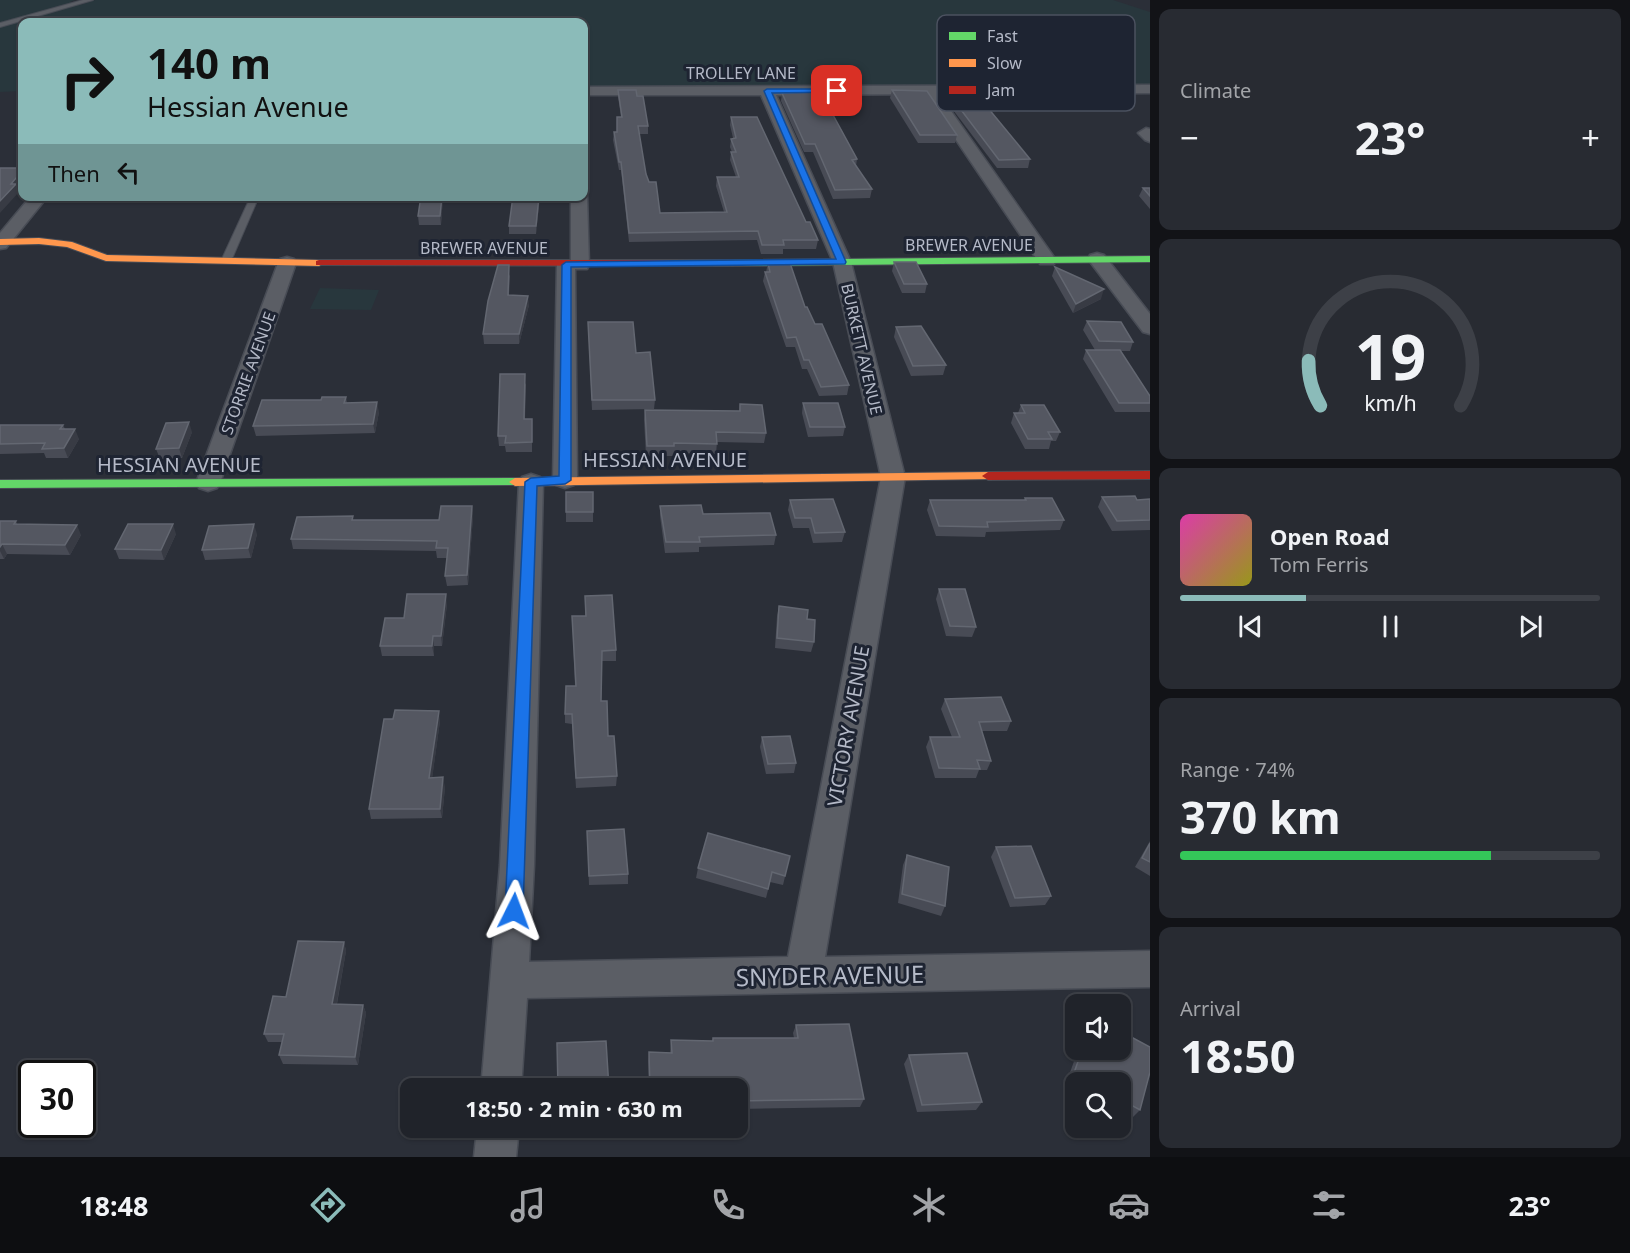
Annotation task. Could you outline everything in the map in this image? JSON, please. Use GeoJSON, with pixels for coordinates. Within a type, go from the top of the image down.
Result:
{"type":"FeatureCollection","features":[{"type":"Feature","properties":{"kind":"street","name":"TROLLEY LANE"},"geometry":{"type":"LineString","coordinates":[[1135,89],[1150,89]]}},
{"type":"Feature","properties":{"kind":"street","name":"TROLLEY LANE"},"geometry":{"type":"LineString","coordinates":[[588,91],[937,91]]}},
{"type":"Feature","properties":{"kind":"street","name":"BURKETT AVENUE"},"geometry":{"type":"LineString","coordinates":[[767,91],[842,262],[893,477]]}},
{"type":"Feature","properties":{"kind":"street"},"geometry":{"type":"LineString","coordinates":[[930,91],[937,101]]}},
{"type":"Feature","properties":{"kind":"street"},"geometry":{"type":"LineString","coordinates":[[944,111],[1047,260]]}},
{"type":"Feature","properties":{"kind":"street"},"geometry":{"type":"LineString","coordinates":[[1,243],[36,201]]}},
{"type":"Feature","properties":{"kind":"street"},"geometry":{"type":"LineString","coordinates":[[565,480],[573,265],[579,201]]}},
{"type":"Feature","properties":{"kind":"street","name":"BREWER AVENUE"},"geometry":{"type":"LineString","coordinates":[[1,243],[39,241],[69,244],[106,258],[287,263],[573,265],[1150,259]]}},
{"type":"Feature","properties":{"kind":"street"},"geometry":{"type":"LineString","coordinates":[[1097,259],[1150,328]]}},
{"type":"Feature","properties":{"kind":"street","name":"STORRIE AVENUE"},"geometry":{"type":"LineString","coordinates":[[208,483],[287,263]]}},
{"type":"Feature","properties":{"kind":"street","name":"HESSIAN AVENUE"},"geometry":{"type":"LineString","coordinates":[[0,484],[531,482],[1150,475]]}},
{"type":"Feature","properties":{"kind":"street","name":"VICTORY AVENUE"},"geometry":{"type":"LineString","coordinates":[[803,976],[893,477]]}},
{"type":"Feature","properties":{"kind":"street"},"geometry":{"type":"LineString","coordinates":[[502,1078],[517,865],[531,482]]}},
{"type":"Feature","properties":{"kind":"street","name":"SNYDER AVENUE"},"geometry":{"type":"LineString","coordinates":[[510,980],[1150,969]]}},
{"type":"Feature","properties":{"kind":"street"},"geometry":{"type":"LineString","coordinates":[[495,1157],[497,1138]]}},
{"type":"Feature","properties":{"kind":"lane"},"geometry":{"type":"LineString","coordinates":[[25,18],[90,0]]}},
{"type":"Feature","properties":{"kind":"lane"},"geometry":{"type":"LineString","coordinates":[[0,25],[18,20]]}},
{"type":"Feature","properties":{"kind":"lane"},"geometry":{"type":"LineString","coordinates":[[226,261],[253,201]]}},
{"type":"Feature","properties":{"kind":"shaded area"},"geometry":{"type":"Polygon","coordinates":[[[0,0],[75,0],[70,2],[80,5],[95,0],[1113,0],[1150,12],[1150,85],[1135,85],[1135,15],[937,15],[937,85],[588,86],[588,18],[18,18],[18,91],[0,92],[0,0]]]}},
{"type":"Feature","properties":{"kind":"shaded area"},"geometry":{"type":"Polygon","coordinates":[[[320,288],[379,290],[371,310],[310,309],[320,288]]]}},
{"type":"Feature","properties":{"kind":"building"},"geometry":{"type":"Polygon","coordinates":[[[618,90],[636,90],[637,96],[643,96],[648,126],[638,126],[646,174],[649,182],[656,182],[660,213],[727,212],[717,177],[739,177],[731,152],[736,152],[731,139],[736,138],[731,117],[757,117],[806,222],[810,222],[818,240],[783,240],[784,245],[762,245],[758,231],[629,233],[621,162],[619,162],[614,132],[617,132],[617,117],[622,117],[618,90]]]}},
{"type":"Feature","properties":{"kind":"building"},"geometry":{"type":"Polygon","coordinates":[[[892,90],[927,91],[937,106],[937,111],[941,111],[957,135],[920,135],[892,90]]]}},
{"type":"Feature","properties":{"kind":"building"},"geometry":{"type":"Polygon","coordinates":[[[820,91],[857,159],[852,160],[872,189],[835,190],[815,144],[805,144],[782,93],[820,91]]]}},
{"type":"Feature","properties":{"kind":"building"},"geometry":{"type":"Polygon","coordinates":[[[962,111],[990,111],[1030,159],[999,160],[962,111]]]}},
{"type":"Feature","properties":{"kind":"building"},"geometry":{"type":"Polygon","coordinates":[[[0,168],[18,168],[18,176],[11,184],[16,184],[0,201],[0,168]]]}},
{"type":"Feature","properties":{"kind":"building"},"geometry":{"type":"Polygon","coordinates":[[[1143,188],[1150,188],[1150,196],[1143,188]]]}},
{"type":"Feature","properties":{"kind":"building"},"geometry":{"type":"Polygon","coordinates":[[[420,201],[442,201],[440,216],[418,216],[420,201]]]}},
{"type":"Feature","properties":{"kind":"building"},"geometry":{"type":"Polygon","coordinates":[[[512,201],[538,201],[536,226],[509,226],[512,201]]]}},
{"type":"Feature","properties":{"kind":"building"},"geometry":{"type":"Polygon","coordinates":[[[894,262],[916,262],[927,284],[904,284],[894,262]]]}},
{"type":"Feature","properties":{"kind":"building"},"geometry":{"type":"Polygon","coordinates":[[[768,263],[790,263],[805,307],[815,324],[822,324],[849,385],[821,387],[809,360],[804,360],[796,337],[787,338],[765,272],[770,272],[768,263]]]}},
{"type":"Feature","properties":{"kind":"building"},"geometry":{"type":"Polygon","coordinates":[[[498,265],[509,265],[508,295],[528,296],[519,334],[483,334],[488,301],[498,265]]]}},
{"type":"Feature","properties":{"kind":"building"},"geometry":{"type":"Polygon","coordinates":[[[1055,267],[1104,289],[1076,304],[1055,267]]]}},
{"type":"Feature","properties":{"kind":"building"},"geometry":{"type":"Polygon","coordinates":[[[1087,321],[1121,322],[1133,342],[1099,341],[1087,321]]]}},
{"type":"Feature","properties":{"kind":"building"},"geometry":{"type":"Polygon","coordinates":[[[588,322],[633,322],[636,353],[650,352],[655,400],[592,400],[588,322]]]}},
{"type":"Feature","properties":{"kind":"building"},"geometry":{"type":"Polygon","coordinates":[[[921,326],[946,365],[913,366],[896,327],[921,326]]]}},
{"type":"Feature","properties":{"kind":"building"},"geometry":{"type":"Polygon","coordinates":[[[1086,350],[1120,350],[1150,396],[1150,403],[1119,403],[1086,350]]]}},
{"type":"Feature","properties":{"kind":"building"},"geometry":{"type":"Polygon","coordinates":[[[500,374],[525,374],[524,419],[532,419],[532,442],[505,443],[506,436],[498,436],[500,374]]]}},
{"type":"Feature","properties":{"kind":"building"},"geometry":{"type":"Polygon","coordinates":[[[322,397],[346,397],[344,403],[377,402],[373,424],[253,426],[262,400],[321,400],[322,397]]]}},
{"type":"Feature","properties":{"kind":"building"},"geometry":{"type":"Polygon","coordinates":[[[803,403],[838,403],[845,427],[810,427],[803,403]]]}},
{"type":"Feature","properties":{"kind":"building"},"geometry":{"type":"Polygon","coordinates":[[[740,404],[762,405],[766,433],[716,432],[717,444],[674,443],[674,446],[647,446],[645,410],[740,411],[740,404]]]}},
{"type":"Feature","properties":{"kind":"building"},"geometry":{"type":"Polygon","coordinates":[[[1021,405],[1044,405],[1060,432],[1048,432],[1052,439],[1028,439],[1014,413],[1025,413],[1021,405]]]}},
{"type":"Feature","properties":{"kind":"building"},"geometry":{"type":"Polygon","coordinates":[[[189,422],[179,448],[156,449],[166,423],[189,422]]]}},
{"type":"Feature","properties":{"kind":"building"},"geometry":{"type":"Polygon","coordinates":[[[0,425],[63,425],[60,429],[75,429],[64,448],[42,449],[45,443],[0,444],[0,425]]]}},
{"type":"Feature","properties":{"kind":"building"},"geometry":{"type":"Polygon","coordinates":[[[566,492],[593,492],[593,512],[566,512],[566,492]]]}},
{"type":"Feature","properties":{"kind":"building"},"geometry":{"type":"Polygon","coordinates":[[[1135,496],[1137,500],[1150,499],[1150,520],[1117,521],[1102,497],[1135,496]]]}},
{"type":"Feature","properties":{"kind":"building"},"geometry":{"type":"Polygon","coordinates":[[[1025,498],[1052,498],[1064,520],[987,522],[988,527],[939,526],[930,500],[1026,500],[1025,498]]]}},
{"type":"Feature","properties":{"kind":"building"},"geometry":{"type":"Polygon","coordinates":[[[833,499],[845,532],[815,533],[811,518],[795,518],[790,500],[833,499]]]}},
{"type":"Feature","properties":{"kind":"building"},"geometry":{"type":"Polygon","coordinates":[[[701,505],[703,514],[770,513],[776,535],[699,537],[700,542],[666,542],[660,506],[701,505]]]}},
{"type":"Feature","properties":{"kind":"building"},"geometry":{"type":"Polygon","coordinates":[[[441,506],[472,506],[467,575],[445,576],[448,548],[436,548],[437,541],[291,539],[297,517],[353,516],[352,520],[439,520],[441,506]]]}},
{"type":"Feature","properties":{"kind":"building"},"geometry":{"type":"Polygon","coordinates":[[[0,521],[16,521],[14,524],[77,525],[65,545],[2,544],[0,547],[0,521]]]}},
{"type":"Feature","properties":{"kind":"building"},"geometry":{"type":"Polygon","coordinates":[[[128,524],[173,524],[161,550],[115,549],[128,524]]]}},
{"type":"Feature","properties":{"kind":"building"},"geometry":{"type":"Polygon","coordinates":[[[254,524],[248,548],[202,550],[209,526],[254,524]]]}},
{"type":"Feature","properties":{"kind":"building"},"geometry":{"type":"Polygon","coordinates":[[[939,589],[965,589],[976,627],[950,626],[939,589]]]}},
{"type":"Feature","properties":{"kind":"building"},"geometry":{"type":"Polygon","coordinates":[[[407,594],[446,594],[441,636],[433,636],[432,646],[380,646],[385,618],[404,618],[407,594]]]}},
{"type":"Feature","properties":{"kind":"building"},"geometry":{"type":"Polygon","coordinates":[[[612,595],[616,650],[602,651],[601,701],[607,701],[608,736],[614,736],[617,776],[576,778],[572,714],[565,714],[566,686],[576,686],[572,616],[586,616],[585,596],[612,595]]]}},
{"type":"Feature","properties":{"kind":"building"},"geometry":{"type":"Polygon","coordinates":[[[779,606],[808,610],[807,619],[815,620],[814,642],[777,638],[779,606]]]}},
{"type":"Feature","properties":{"kind":"building"},"geometry":{"type":"Polygon","coordinates":[[[1001,697],[1011,721],[979,722],[991,761],[977,760],[980,769],[939,768],[930,737],[960,737],[945,699],[1001,697]]]}},
{"type":"Feature","properties":{"kind":"building"},"geometry":{"type":"Polygon","coordinates":[[[395,710],[439,711],[429,778],[443,777],[440,809],[369,809],[384,719],[393,719],[395,710]]]}},
{"type":"Feature","properties":{"kind":"building"},"geometry":{"type":"Polygon","coordinates":[[[790,736],[796,763],[768,764],[762,737],[790,736]]]}},
{"type":"Feature","properties":{"kind":"building"},"geometry":{"type":"Polygon","coordinates":[[[624,829],[628,874],[589,876],[587,831],[624,829]]]}},
{"type":"Feature","properties":{"kind":"building"},"geometry":{"type":"Polygon","coordinates":[[[708,833],[790,856],[785,876],[772,872],[768,889],[698,868],[708,833]]]}},
{"type":"Feature","properties":{"kind":"building"},"geometry":{"type":"Polygon","coordinates":[[[1150,843],[1150,862],[1142,858],[1150,843]]]}},
{"type":"Feature","properties":{"kind":"building"},"geometry":{"type":"Polygon","coordinates":[[[1031,846],[1051,896],[1015,898],[996,847],[1031,846]]]}},
{"type":"Feature","properties":{"kind":"building"},"geometry":{"type":"Polygon","coordinates":[[[907,855],[949,867],[945,906],[902,894],[907,855]]]}},
{"type":"Feature","properties":{"kind":"building"},"geometry":{"type":"Polygon","coordinates":[[[298,941],[344,942],[332,1004],[363,1005],[355,1057],[279,1055],[284,1034],[264,1034],[273,996],[286,997],[298,941]]]}},
{"type":"Feature","properties":{"kind":"building"},"geometry":{"type":"Polygon","coordinates":[[[849,1024],[864,1099],[748,1101],[748,1078],[650,1078],[649,1052],[672,1053],[671,1040],[798,1038],[796,1025],[849,1024]]]}},
{"type":"Feature","properties":{"kind":"building"},"geometry":{"type":"Polygon","coordinates":[[[1131,1037],[1150,1047],[1150,1072],[1140,1110],[1131,1105],[1131,1072],[1074,1072],[1079,1060],[1131,1060],[1131,1037]]]}},
{"type":"Feature","properties":{"kind":"building"},"geometry":{"type":"Polygon","coordinates":[[[606,1041],[608,1078],[558,1078],[557,1043],[606,1041]]]}},
{"type":"Feature","properties":{"kind":"building"},"geometry":{"type":"Polygon","coordinates":[[[967,1053],[982,1102],[922,1105],[909,1055],[967,1053]]]}},
{"type":"Feature","properties":{"kind":"traffic: fast"},"geometry":{"type":"LineString","coordinates":[[729,263],[1150,259]]}},
{"type":"Feature","properties":{"kind":"traffic: fast"},"geometry":{"type":"LineString","coordinates":[[0,484],[515,482]]}},
{"type":"Feature","properties":{"kind":"traffic: slow"},"geometry":{"type":"LineString","coordinates":[[0,242],[39,241],[69,244],[106,258],[319,263]]}},
{"type":"Feature","properties":{"kind":"traffic: slow"},"geometry":{"type":"LineString","coordinates":[[515,482],[988,476]]}},
{"type":"Feature","properties":{"kind":"traffic: jam"},"geometry":{"type":"LineString","coordinates":[[319,263],[729,263]]}},
{"type":"Feature","properties":{"kind":"traffic: jam"},"geometry":{"type":"LineString","coordinates":[[988,476],[1150,475]]}},
{"type":"Feature","properties":{"kind":"route"},"geometry":{"type":"LineString","coordinates":[[514,911],[531,482],[565,480],[566,265],[842,262],[767,91],[837,91]]}}]}
